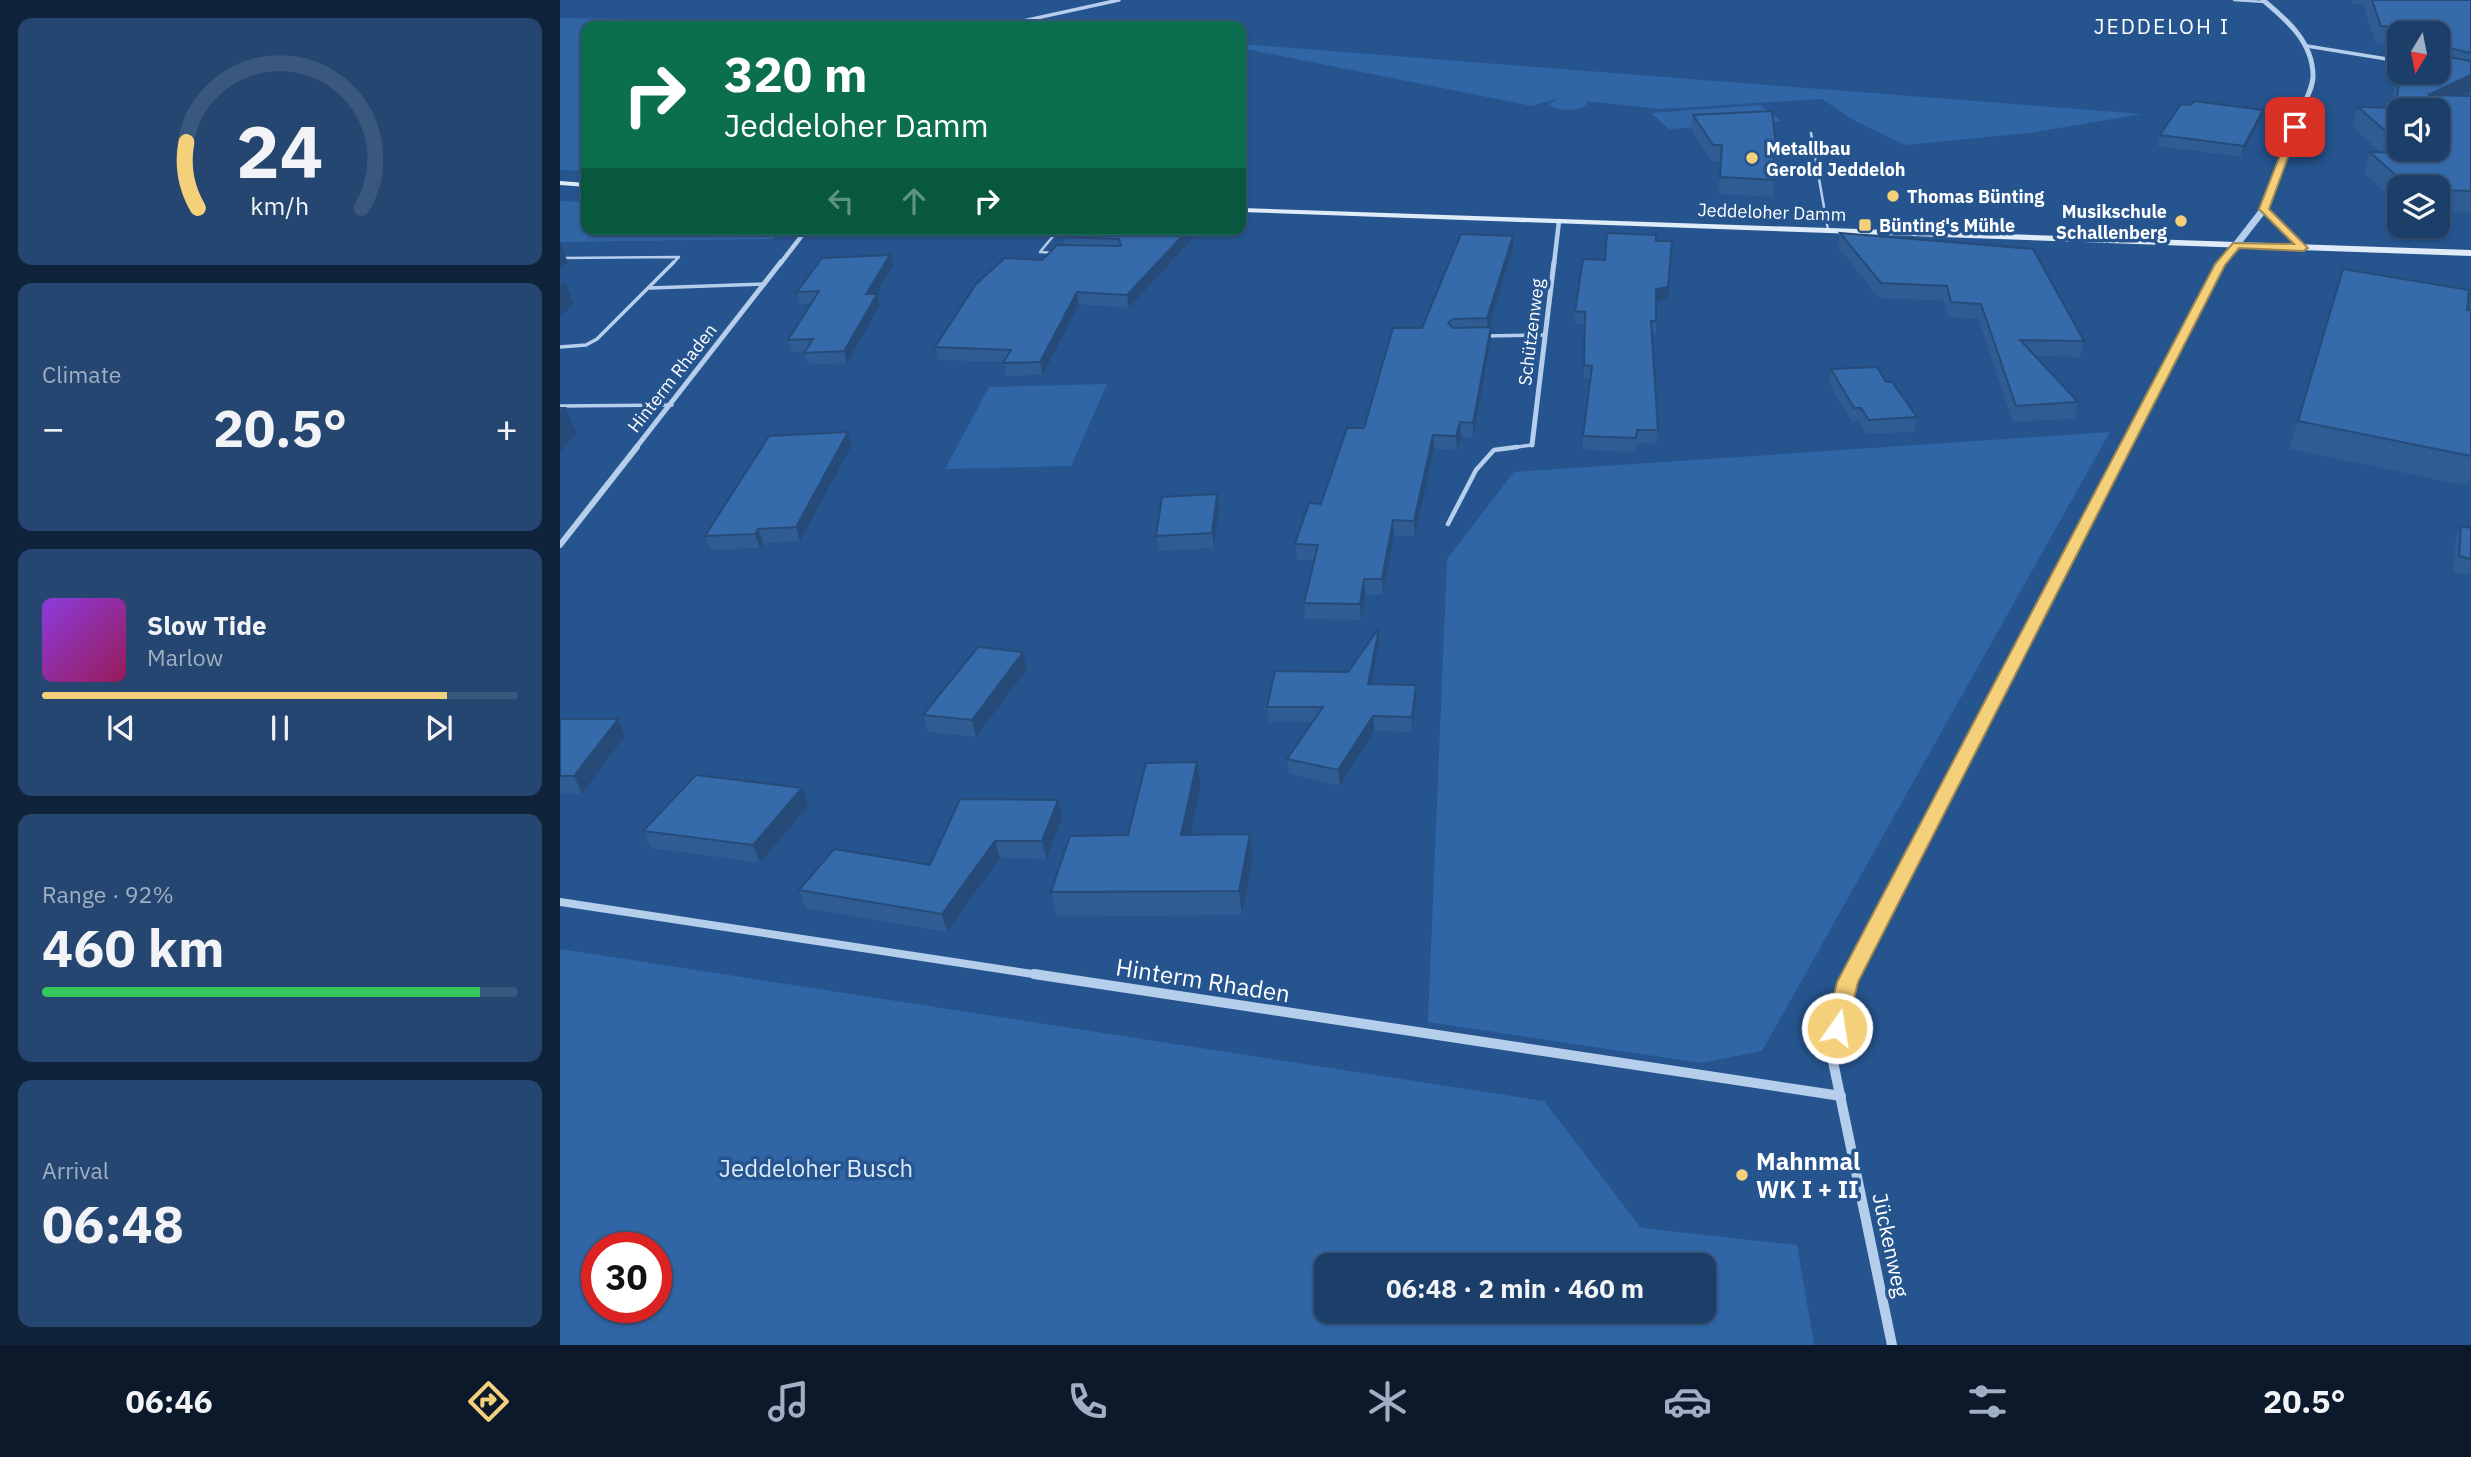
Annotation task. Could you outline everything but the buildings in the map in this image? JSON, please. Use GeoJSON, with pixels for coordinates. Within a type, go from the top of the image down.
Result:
{"type":"FeatureCollection","features":[{"type":"Feature","properties":{"kind":"main road"},"geometry":{"type":"LineString","coordinates":[[560,183],[581,185]]}},
{"type":"Feature","properties":{"kind":"main road","name":"Jeddeloher Damm"},"geometry":{"type":"LineString","coordinates":[[1246,210],[2471,253]]}},
{"type":"Feature","properties":{"kind":"street"},"geometry":{"type":"LineString","coordinates":[[1023,21],[1119,0]]}},
{"type":"Feature","properties":{"kind":"street"},"geometry":{"type":"LineString","coordinates":[[2236,245],[2264,209],[2313,78],[2307,46],[2293,25],[2264,1]]}},
{"type":"Feature","properties":{"kind":"street"},"geometry":{"type":"LineString","coordinates":[[2307,46],[2387,59]]}},
{"type":"Feature","properties":{"kind":"street"},"geometry":{"type":"LineString","coordinates":[[2264,209],[2303,248]]}},
{"type":"Feature","properties":{"kind":"street","name":"Schützenweg"},"geometry":{"type":"LineString","coordinates":[[1532,445],[1559,221]]}},
{"type":"Feature","properties":{"kind":"street","name":"Hinterm Rhaden"},"geometry":{"type":"LineString","coordinates":[[560,545],[802,235]]}},
{"type":"Feature","properties":{"kind":"street","name":"Jückenweg"},"geometry":{"type":"LineString","coordinates":[[1892,1345],[1832,1052],[1847,982],[2220,264],[2236,245]]}},
{"type":"Feature","properties":{"kind":"street","name":"Hinterm Rhaden"},"geometry":{"type":"LineString","coordinates":[[560,902],[1841,1096]]}},
{"type":"Feature","properties":{"kind":"lane"},"geometry":{"type":"LineString","coordinates":[[2234,0],[2264,1]]}},
{"type":"Feature","properties":{"kind":"lane"},"geometry":{"type":"LineString","coordinates":[[1811,133],[1828,230]]}},
{"type":"Feature","properties":{"kind":"lane"},"geometry":{"type":"LineString","coordinates":[[1054,235],[1040,253],[1066,253]]}},
{"type":"Feature","properties":{"kind":"lane"},"geometry":{"type":"LineString","coordinates":[[560,258],[679,257],[597,339],[586,345],[560,347]]}},
{"type":"Feature","properties":{"kind":"lane"},"geometry":{"type":"LineString","coordinates":[[648,288],[765,284]]}},
{"type":"Feature","properties":{"kind":"lane"},"geometry":{"type":"LineString","coordinates":[[1479,336],[1545,335]]}},
{"type":"Feature","properties":{"kind":"lane"},"geometry":{"type":"LineString","coordinates":[[560,406],[672,405]]}},
{"type":"Feature","properties":{"kind":"lane"},"geometry":{"type":"LineString","coordinates":[[1448,524],[1476,470],[1494,450],[1532,445]]}},
{"type":"Feature","properties":{"kind":"green space"},"geometry":{"type":"Polygon","coordinates":[[[560,18],[787,21],[581,21],[581,171],[560,170],[560,18]]]}},
{"type":"Feature","properties":{"kind":"green space"},"geometry":{"type":"Polygon","coordinates":[[[1246,44],[2142,114],[2029,133],[1905,145],[1853,120],[1822,99],[1660,109],[1586,101],[1587,104],[1573,110],[1563,110],[1549,104],[1559,98],[1532,106],[1246,49],[1246,44]]]}},
{"type":"Feature","properties":{"kind":"green space"},"geometry":{"type":"Polygon","coordinates":[[[1760,105],[1781,121],[1669,129],[1651,113],[1760,105]]]}},
{"type":"Feature","properties":{"kind":"green space"},"geometry":{"type":"Polygon","coordinates":[[[560,201],[581,202],[581,235],[776,235],[773,239],[560,242],[560,201]]]}},
{"type":"Feature","properties":{"kind":"green space"},"geometry":{"type":"Polygon","coordinates":[[[1107,384],[1071,466],[945,469],[989,387],[1107,384]]]}},
{"type":"Feature","properties":{"kind":"green space"},"geometry":{"type":"Polygon","coordinates":[[[2110,432],[1762,1051],[1701,1063],[1428,1022],[1447,559],[1514,472],[2110,432]]]}},
{"type":"Feature","properties":{"kind":"green space","name":"Jeddeloher Busch"},"geometry":{"type":"Polygon","coordinates":[[[560,949],[1544,1101],[1641,1228],[1797,1245],[1814,1345],[560,1345],[560,949]]]}},
{"type":"Feature","properties":{"kind":"place","name":"Metallbau Gerold Jeddeloh"},"geometry":{"type":"Point","coordinates":[1752,158]}},
{"type":"Feature","properties":{"kind":"place","name":"Thomas Bünting"},"geometry":{"type":"Point","coordinates":[1893,196]}},
{"type":"Feature","properties":{"kind":"place","name":"Musikschule Schallenberg"},"geometry":{"type":"Point","coordinates":[2181,221]}},
{"type":"Feature","properties":{"kind":"place","name":"Bünting's Mühle"},"geometry":{"type":"Point","coordinates":[1865,225]}},
{"type":"Feature","properties":{"kind":"place","name":"Mahnmal WK I + II"},"geometry":{"type":"Point","coordinates":[1742,1175]}},
{"type":"Feature","properties":{"kind":"district","name":"JEDDELOH I"},"geometry":{"type":"Point","coordinates":[2162,26]}},
{"type":"Feature","properties":{"kind":"route"},"geometry":{"type":"LineString","coordinates":[[1837,1028],[1847,982],[2220,264],[2236,245],[2303,248],[2264,209],[2295,127]]}}]}
